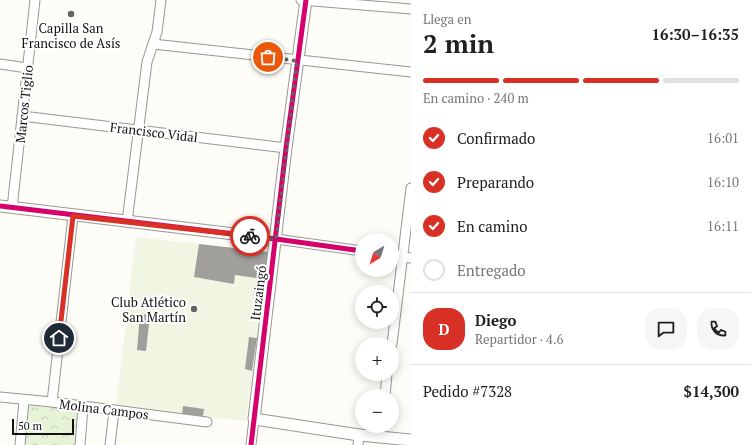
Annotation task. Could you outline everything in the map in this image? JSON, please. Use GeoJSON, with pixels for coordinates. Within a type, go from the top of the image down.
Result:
{"type":"FeatureCollection","features":[{"type":"Feature","properties":{"kind":"street","name":"Marcos Tiglio"},"geometry":{"type":"LineString","coordinates":[[12,208],[35,0]]}},
{"type":"Feature","properties":{"kind":"street"},"geometry":{"type":"LineString","coordinates":[[127,222],[147,62],[157,32],[161,0]]}},
{"type":"Feature","properties":{"kind":"street"},"geometry":{"type":"LineString","coordinates":[[304,0],[411,9]]}},
{"type":"Feature","properties":{"kind":"street","name":"Ituzaingó"},"geometry":{"type":"LineString","coordinates":[[251,445],[304,0]]}},
{"type":"Feature","properties":{"kind":"street"},"geometry":{"type":"LineString","coordinates":[[153,44],[297,61],[411,72]]}},
{"type":"Feature","properties":{"kind":"street"},"geometry":{"type":"LineString","coordinates":[[0,64],[27,68]]}},
{"type":"Feature","properties":{"kind":"street","name":"Francisco Vidal"},"geometry":{"type":"LineString","coordinates":[[22,116],[286,148]]}},
{"type":"Feature","properties":{"kind":"street"},"geometry":{"type":"LineString","coordinates":[[393,337],[407,257],[411,188]]}},
{"type":"Feature","properties":{"kind":"street"},"geometry":{"type":"LineString","coordinates":[[0,206],[73,216],[276,239],[355,250]]}},
{"type":"Feature","properties":{"kind":"street"},"geometry":{"type":"LineString","coordinates":[[52,402],[73,216]]}},
{"type":"Feature","properties":{"kind":"street","name":"Molina Campos"},"geometry":{"type":"LineString","coordinates":[[0,398],[52,402],[207,422]]}},
{"type":"Feature","properties":{"kind":"street"},"geometry":{"type":"LineString","coordinates":[[20,445],[24,400]]}},
{"type":"Feature","properties":{"kind":"street"},"geometry":{"type":"LineString","coordinates":[[80,445],[83,407]]}},
{"type":"Feature","properties":{"kind":"street"},"geometry":{"type":"LineString","coordinates":[[110,445],[114,411]]}},
{"type":"Feature","properties":{"kind":"street"},"geometry":{"type":"LineString","coordinates":[[254,419],[358,440],[375,433]]}},
{"type":"Feature","properties":{"kind":"street"},"geometry":{"type":"LineString","coordinates":[[387,433],[411,440]]}},
{"type":"Feature","properties":{"kind":"green space","name":"Club Atlético San Martín"},"geometry":{"type":"Polygon","coordinates":[[[136,237],[268,252],[246,421],[116,407],[136,237]]]}},
{"type":"Feature","properties":{"kind":"green space"},"geometry":{"type":"Polygon","coordinates":[[[29,403],[79,409],[75,445],[25,445],[29,403]]]}},
{"type":"Feature","properties":{"kind":"building"},"geometry":{"type":"Polygon","coordinates":[[[199,244],[268,252],[264,279],[235,275],[234,284],[194,277],[199,244]]]}},
{"type":"Feature","properties":{"kind":"building"},"geometry":{"type":"Polygon","coordinates":[[[140,314],[150,315],[146,351],[137,350],[140,314]]]}},
{"type":"Feature","properties":{"kind":"building"},"geometry":{"type":"Polygon","coordinates":[[[249,337],[257,338],[252,371],[245,369],[249,337]]]}},
{"type":"Feature","properties":{"kind":"building"},"geometry":{"type":"Polygon","coordinates":[[[183,406],[204,409],[203,416],[182,414],[183,406]]]}},
{"type":"Feature","properties":{"kind":"cycle path"},"geometry":{"type":"LineString","coordinates":[[251,445],[286,148],[306,0]]}},
{"type":"Feature","properties":{"kind":"cycle path"},"geometry":{"type":"LineString","coordinates":[[0,206],[276,239],[355,250]]}},
{"type":"Feature","properties":{"kind":"way so far"},"geometry":{"type":"LineString","coordinates":[[250,236],[276,239],[297,61],[268,57]]}},
{"type":"Feature","properties":{"kind":"place","name":"Capilla San Francisco de Asís"},"geometry":{"type":"Point","coordinates":[71,14]}},
{"type":"Feature","properties":{"kind":"place","name":"Club Atlético San Martín"},"geometry":{"type":"Point","coordinates":[194,309]}},
{"type":"Feature","properties":{"kind":"route"},"geometry":{"type":"LineString","coordinates":[[59,338],[73,216],[250,236]]}}]}
